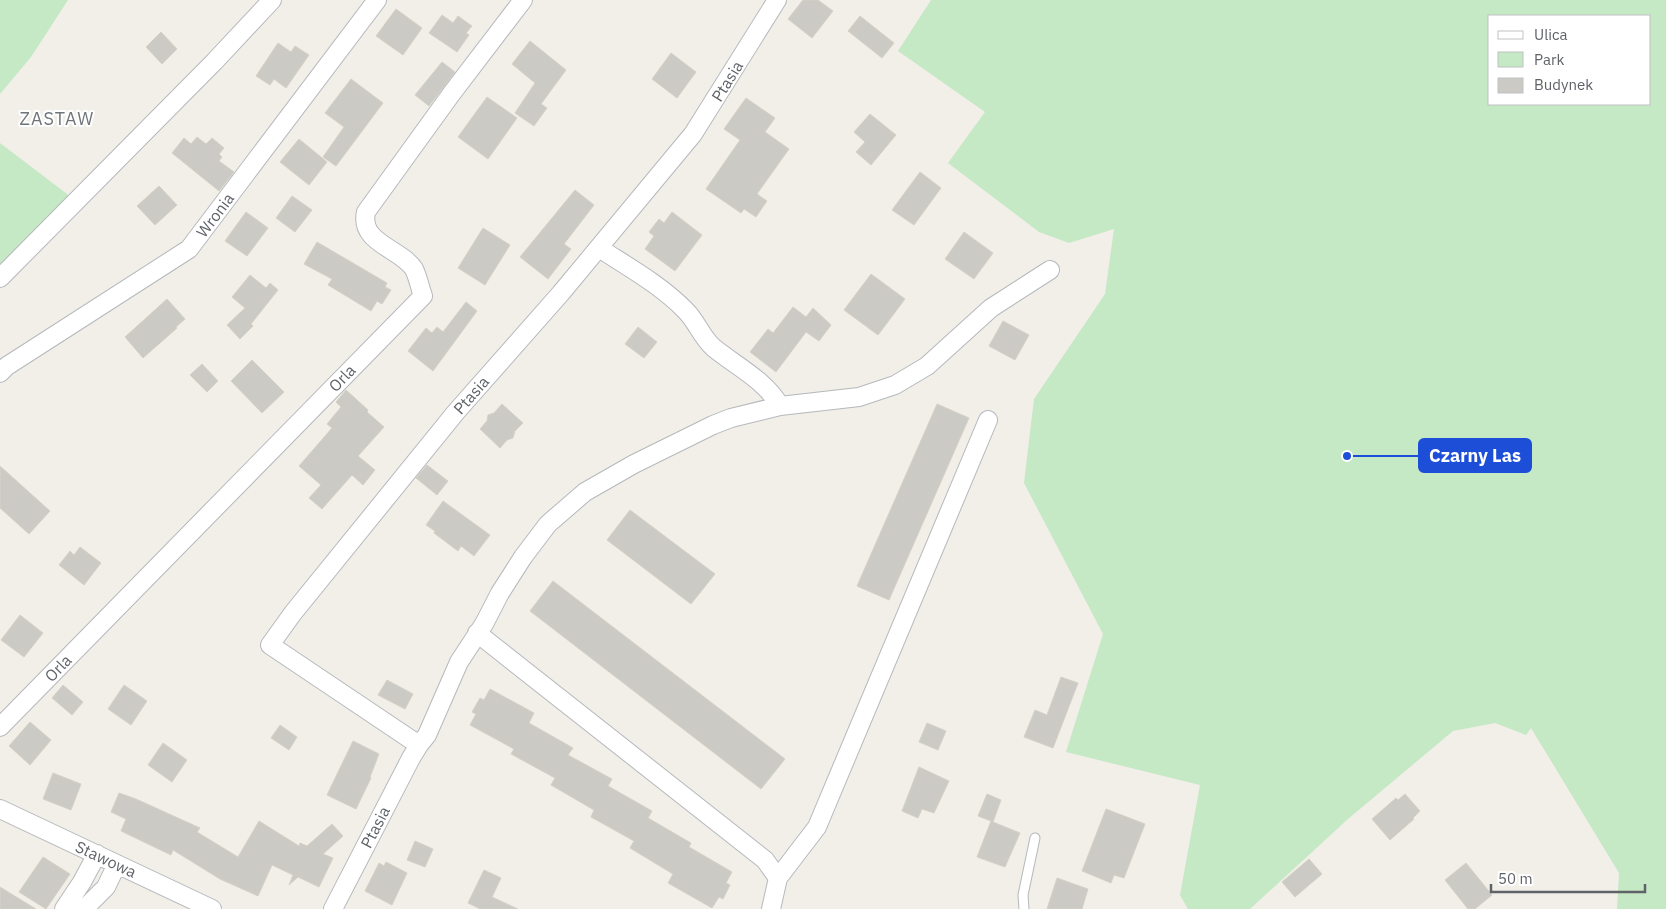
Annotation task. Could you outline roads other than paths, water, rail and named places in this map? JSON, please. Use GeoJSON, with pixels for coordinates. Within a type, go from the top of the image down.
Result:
{"type":"FeatureCollection","features":[{"type":"Feature","properties":{"kind":"street"},"geometry":{"type":"LineString","coordinates":[[0,278],[214,62],[272,0]]}},
{"type":"Feature","properties":{"kind":"street","name":"Wronia"},"geometry":{"type":"LineString","coordinates":[[0,373],[7,366],[189,249],[377,0]]}},
{"type":"Feature","properties":{"kind":"street","name":"Orla"},"geometry":{"type":"LineString","coordinates":[[0,727],[423,296],[414,270],[407,262],[367,231],[365,227],[366,212],[452,93],[523,0]]}},
{"type":"Feature","properties":{"kind":"street","name":"Ptasia"},"geometry":{"type":"LineString","coordinates":[[419,746],[270,644],[456,412],[599,248],[693,134],[777,0]]}},
{"type":"Feature","properties":{"kind":"street"},"geometry":{"type":"LineString","coordinates":[[599,248],[646,279],[685,309],[712,346],[763,385],[780,406]]}},
{"type":"Feature","properties":{"kind":"street","name":"Ptasia"},"geometry":{"type":"LineString","coordinates":[[333,909],[411,758],[427,735],[458,662],[514,571],[548,524],[585,492],[634,464],[713,425],[740,415],[780,406],[840,400],[878,392],[895,386],[927,366],[991,308],[1050,270]]}},
{"type":"Feature","properties":{"kind":"street"},"geometry":{"type":"LineString","coordinates":[[771,909],[778,878],[817,827],[988,420]]}},
{"type":"Feature","properties":{"kind":"street"},"geometry":{"type":"LineString","coordinates":[[477,633],[765,860],[778,878]]}},
{"type":"Feature","properties":{"kind":"street","name":"Stawowa"},"geometry":{"type":"LineString","coordinates":[[0,809],[212,909]]}},
{"type":"Feature","properties":{"kind":"street"},"geometry":{"type":"LineString","coordinates":[[64,909],[82,882],[97,854]]}},
{"type":"Feature","properties":{"kind":"street"},"geometry":{"type":"LineString","coordinates":[[84,909],[106,887],[117,864]]}},
{"type":"Feature","properties":{"kind":"lane"},"geometry":{"type":"LineString","coordinates":[[1024,909],[1023,895],[1035,838]]}},
{"type":"Feature","properties":{"kind":"place","name":"Czarny Las"},"geometry":{"type":"Point","coordinates":[1347,456]}},
{"type":"Feature","properties":{"kind":"district","name":"ZASTAW"},"geometry":{"type":"Point","coordinates":[57,119]}}]}
